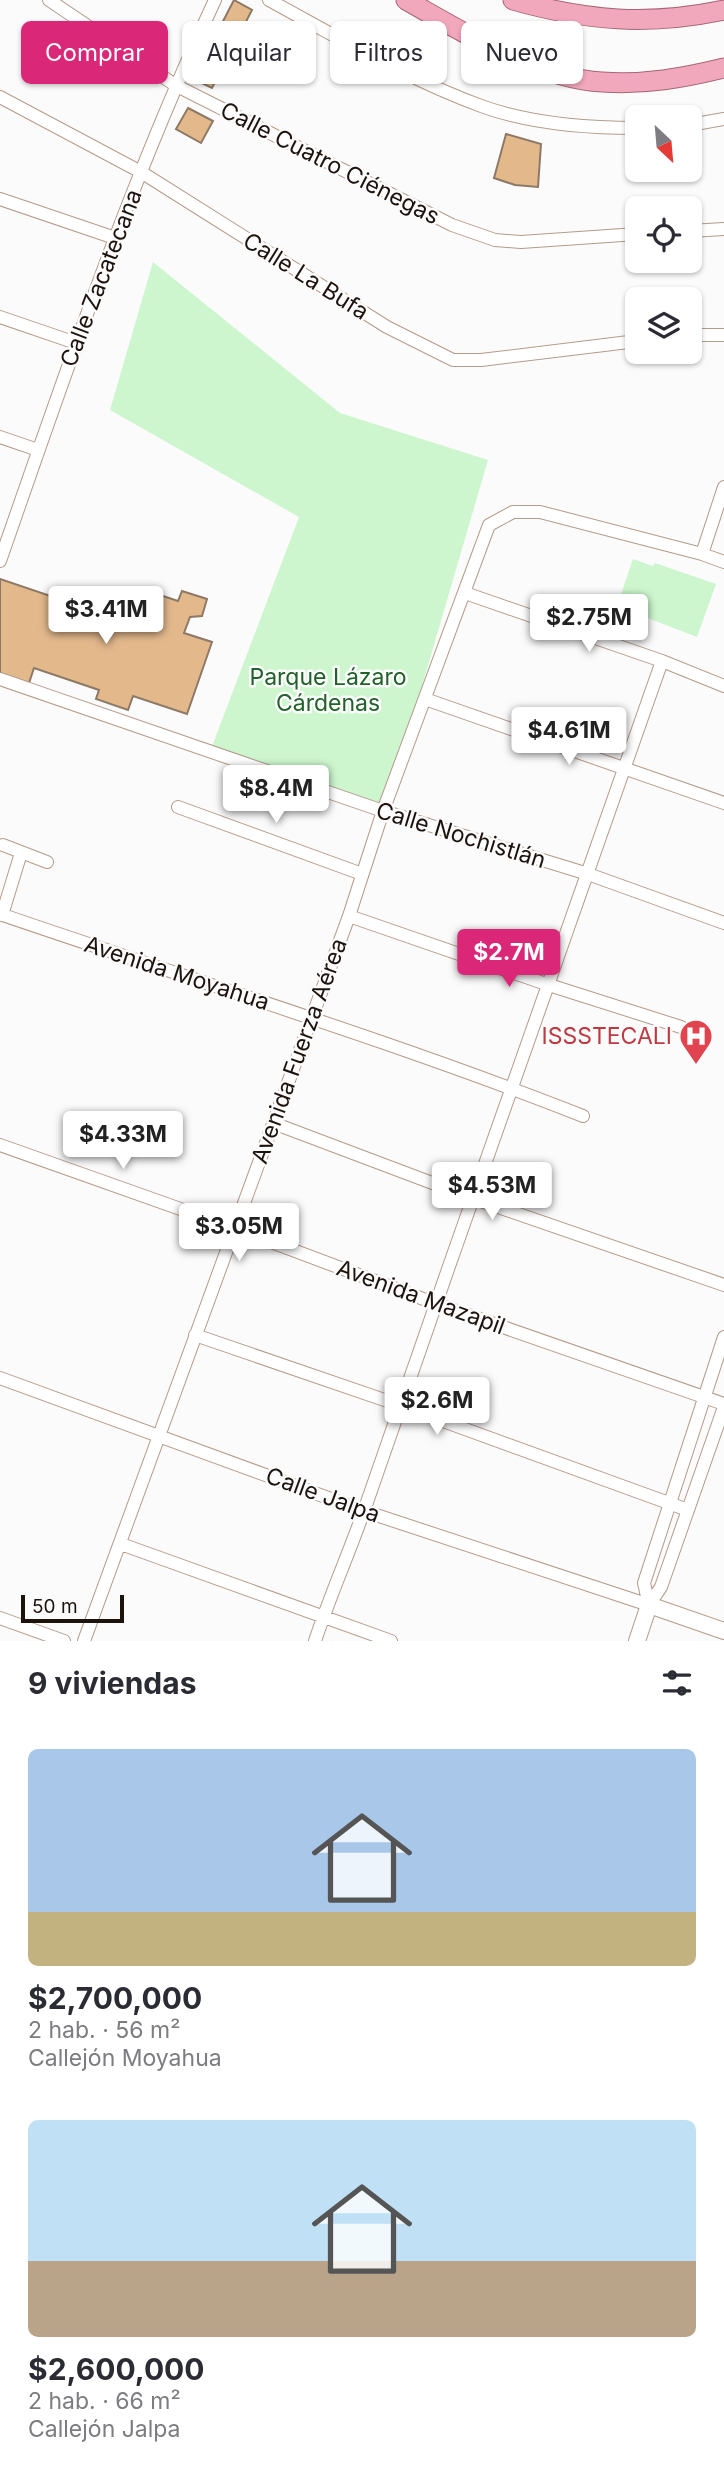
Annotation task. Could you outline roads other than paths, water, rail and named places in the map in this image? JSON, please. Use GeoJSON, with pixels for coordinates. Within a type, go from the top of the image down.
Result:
{"type":"FeatureCollection","features":[{"type":"Feature","properties":{"kind":"highway"},"geometry":{"type":"LineString","coordinates":[[406,0],[489,46],[550,71],[600,83],[668,81],[724,68]]}},
{"type":"Feature","properties":{"kind":"highway"},"geometry":{"type":"LineString","coordinates":[[513,0],[553,12],[611,20],[665,20],[724,10]]}},
{"type":"Feature","properties":{"kind":"street","name":"Calle Cuatro Ciénegas"},"geometry":{"type":"LineString","coordinates":[[49,0],[175,85],[453,225],[495,240],[522,242],[625,235]]}},
{"type":"Feature","properties":{"kind":"street","name":"Calle Zacatecana"},"geometry":{"type":"LineString","coordinates":[[1,556],[115,237],[175,85],[215,0]]}},
{"type":"Feature","properties":{"kind":"street"},"geometry":{"type":"LineString","coordinates":[[269,0],[434,87],[486,108],[538,120],[625,127]]}},
{"type":"Feature","properties":{"kind":"street","name":"Calle La Bufa"},"geometry":{"type":"LineString","coordinates":[[0,97],[141,172],[387,327],[453,360],[481,360],[625,342]]}},
{"type":"Feature","properties":{"kind":"street"},"geometry":{"type":"LineString","coordinates":[[702,123],[724,119]]}},
{"type":"Feature","properties":{"kind":"street"},"geometry":{"type":"LineString","coordinates":[[0,199],[115,237]]}},
{"type":"Feature","properties":{"kind":"street"},"geometry":{"type":"LineString","coordinates":[[702,230],[724,229]]}},
{"type":"Feature","properties":{"kind":"street"},"geometry":{"type":"LineString","coordinates":[[0,317],[76,343]]}},
{"type":"Feature","properties":{"kind":"street"},"geometry":{"type":"LineString","coordinates":[[702,335],[724,335]]}},
{"type":"Feature","properties":{"kind":"street"},"geometry":{"type":"LineString","coordinates":[[0,438],[38,450]]}},
{"type":"Feature","properties":{"kind":"street"},"geometry":{"type":"LineString","coordinates":[[724,487],[722,502],[702,554],[724,562]]}},
{"type":"Feature","properties":{"kind":"street","name":"Avenida Fuerza Aérea"},"geometry":{"type":"LineString","coordinates":[[84,1641],[489,525],[513,512],[540,512],[702,554]]}},
{"type":"Feature","properties":{"kind":"street"},"geometry":{"type":"LineString","coordinates":[[465,593],[724,685]]}},
{"type":"Feature","properties":{"kind":"street"},"geometry":{"type":"LineString","coordinates":[[315,1641],[550,985],[662,661]]}},
{"type":"Feature","properties":{"kind":"street","name":"Calle Nochistlán"},"geometry":{"type":"LineString","coordinates":[[0,679],[383,811],[588,874],[724,923]]}},
{"type":"Feature","properties":{"kind":"street"},"geometry":{"type":"LineString","coordinates":[[425,699],[724,803]]}},
{"type":"Feature","properties":{"kind":"street"},"geometry":{"type":"LineString","coordinates":[[178,807],[362,874]]}},
{"type":"Feature","properties":{"kind":"street"},"geometry":{"type":"LineString","coordinates":[[3,845],[47,862]]}},
{"type":"Feature","properties":{"kind":"street"},"geometry":{"type":"LineString","coordinates":[[1,915],[21,853]]}},
{"type":"Feature","properties":{"kind":"street","name":"Avenida Moyahua"},"geometry":{"type":"LineString","coordinates":[[1,915],[311,1017],[583,1116]]}},
{"type":"Feature","properties":{"kind":"street"},"geometry":{"type":"LineString","coordinates":[[349,916],[681,1027]]}},
{"type":"Feature","properties":{"kind":"street"},"geometry":{"type":"LineString","coordinates":[[273,1123],[472,1198],[724,1285]]}},
{"type":"Feature","properties":{"kind":"street","name":"Avenida Mazapil"},"geometry":{"type":"LineString","coordinates":[[0,1145],[724,1405]]}},
{"type":"Feature","properties":{"kind":"street"},"geometry":{"type":"LineString","coordinates":[[195,1335],[399,1405],[688,1510]]}},
{"type":"Feature","properties":{"kind":"street"},"geometry":{"type":"LineString","coordinates":[[649,1605],[644,1583],[724,1337]]}},
{"type":"Feature","properties":{"kind":"street","name":"Calle Jalpa"},"geometry":{"type":"LineString","coordinates":[[0,1378],[363,1511],[649,1605]]}},
{"type":"Feature","properties":{"kind":"street"},"geometry":{"type":"LineString","coordinates":[[636,1641],[649,1605],[661,1587],[724,1405]]}},
{"type":"Feature","properties":{"kind":"street"},"geometry":{"type":"LineString","coordinates":[[121,1544],[391,1641]]}},
{"type":"Feature","properties":{"kind":"street"},"geometry":{"type":"LineString","coordinates":[[649,1605],[724,1631]]}},
{"type":"Feature","properties":{"kind":"street"},"geometry":{"type":"LineString","coordinates":[[0,1618],[64,1641]]}},
{"type":"Feature","properties":{"kind":"place","name":"ISSSTECALI"},"geometry":{"type":"Point","coordinates":[696,1066]}},
{"type":"Feature","properties":{"kind":"park label","name":"Parque Lázaro Cárdenas"},"geometry":{"type":"Point","coordinates":[328,690]}}]}
